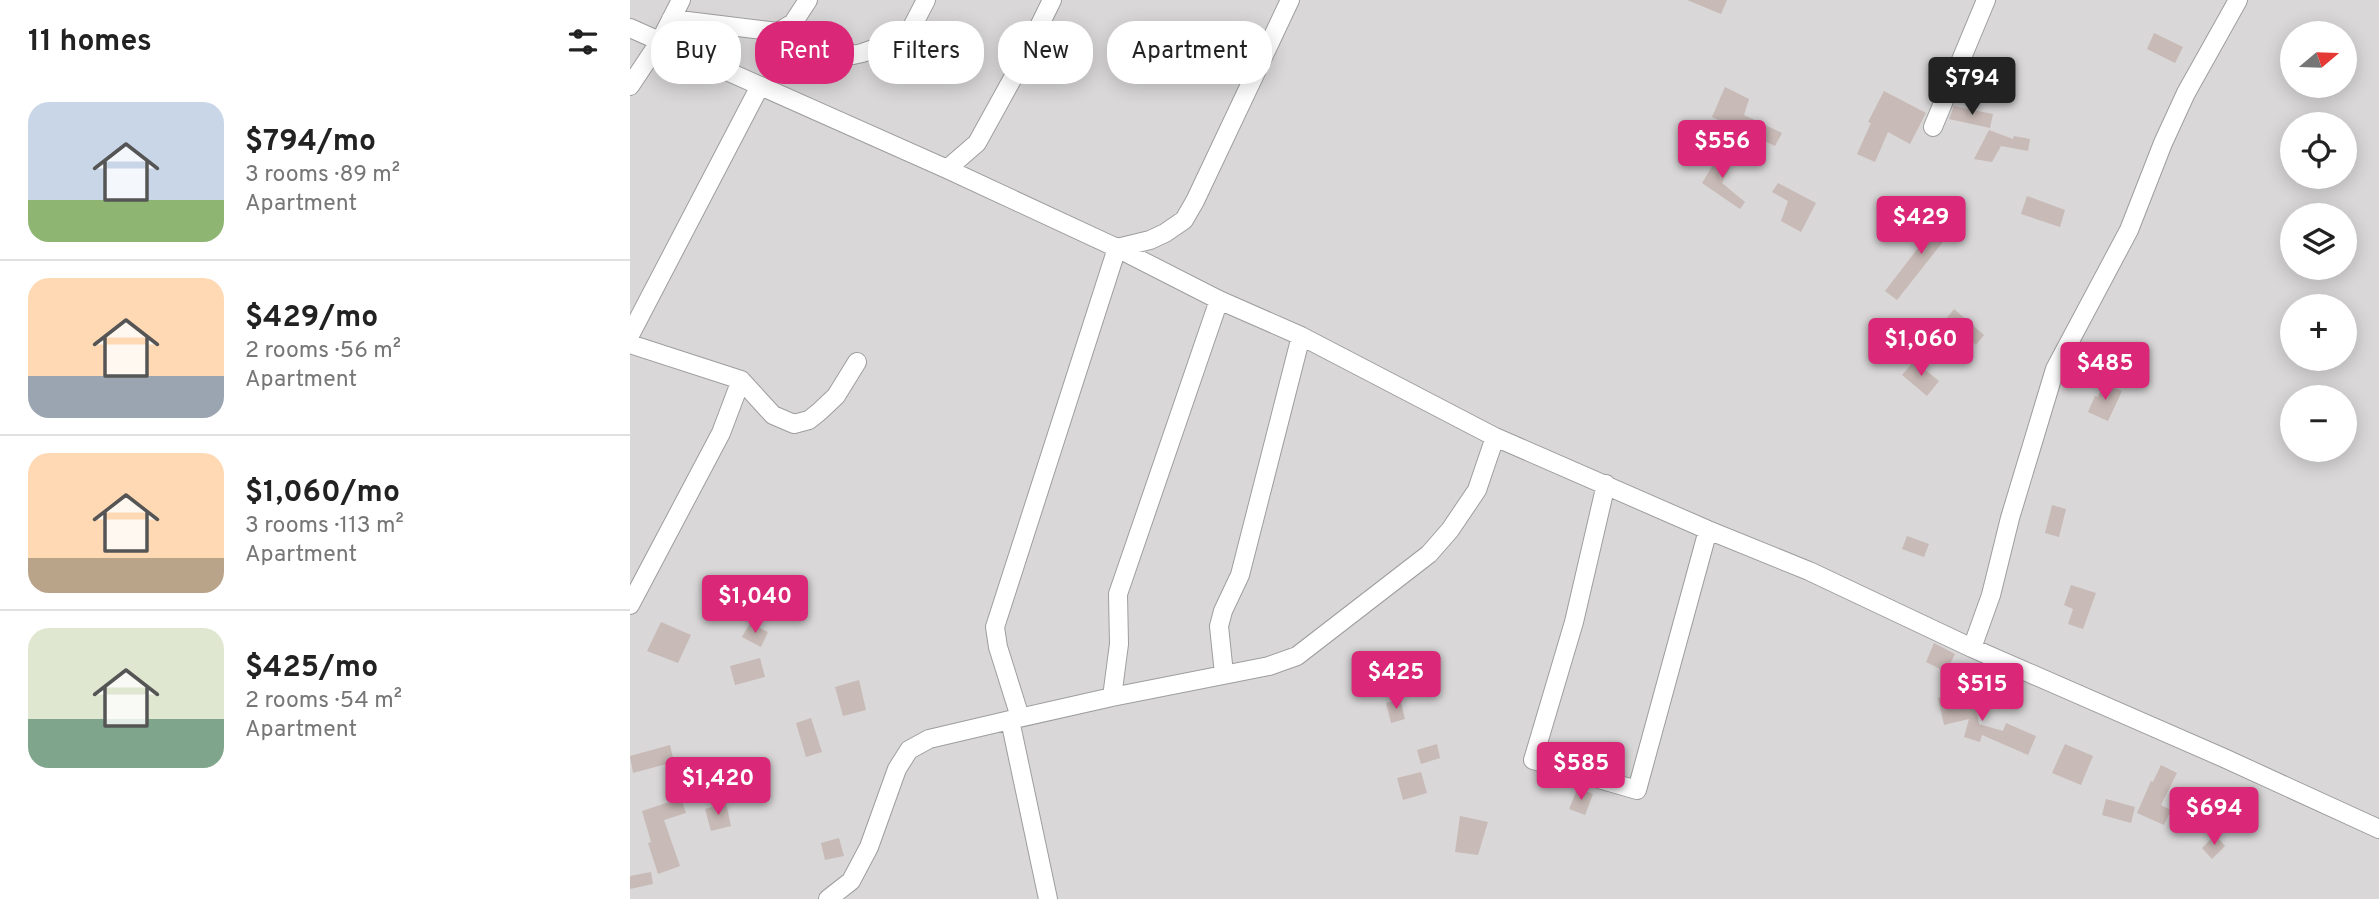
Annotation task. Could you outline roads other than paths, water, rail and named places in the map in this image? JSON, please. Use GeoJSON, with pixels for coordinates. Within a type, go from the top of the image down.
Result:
{"type":"FeatureCollection","features":[{"type":"Feature","properties":{"kind":"street"},"geometry":{"type":"LineString","coordinates":[[681,0],[671,19],[755,29]]}},
{"type":"Feature","properties":{"kind":"street"},"geometry":{"type":"LineString","coordinates":[[854,55],[902,39],[911,29],[926,0]]}},
{"type":"Feature","properties":{"kind":"street"},"geometry":{"type":"LineString","coordinates":[[947,169],[977,143],[1052,0]]}},
{"type":"Feature","properties":{"kind":"street"},"geometry":{"type":"LineString","coordinates":[[1117,248],[1150,240],[1184,220],[1290,0]]}},
{"type":"Feature","properties":{"kind":"street"},"geometry":{"type":"LineString","coordinates":[[1933,127],[1986,0]]}},
{"type":"Feature","properties":{"kind":"street"},"geometry":{"type":"LineString","coordinates":[[1972,648],[1991,595],[2010,518],[2055,369],[2129,230],[2186,93],[2238,0]]}},
{"type":"Feature","properties":{"kind":"street"},"geometry":{"type":"LineString","coordinates":[[794,21],[806,1]]}},
{"type":"Feature","properties":{"kind":"street"},"geometry":{"type":"LineString","coordinates":[[630,28],[651,37]]}},
{"type":"Feature","properties":{"kind":"street"},"geometry":{"type":"LineString","coordinates":[[630,86],[651,54]]}},
{"type":"Feature","properties":{"kind":"street"},"geometry":{"type":"LineString","coordinates":[[741,77],[1117,248],[1219,300],[1301,336],[1495,437],[1809,571],[1972,648],[2379,829]]}},
{"type":"Feature","properties":{"kind":"street"},"geometry":{"type":"LineString","coordinates":[[630,335],[760,86]]}},
{"type":"Feature","properties":{"kind":"street"},"geometry":{"type":"LineString","coordinates":[[1048,899],[995,627],[1117,248]]}},
{"type":"Feature","properties":{"kind":"street"},"geometry":{"type":"LineString","coordinates":[[1112,696],[1119,645],[1118,594],[1219,300]]}},
{"type":"Feature","properties":{"kind":"street"},"geometry":{"type":"LineString","coordinates":[[1224,674],[1219,626],[1240,575],[1301,336]]}},
{"type":"Feature","properties":{"kind":"street"},"geometry":{"type":"LineString","coordinates":[[630,344],[741,380],[773,415],[794,424],[809,420],[836,396],[857,362]]}},
{"type":"Feature","properties":{"kind":"street"},"geometry":{"type":"LineString","coordinates":[[630,604],[721,433],[741,380]]}},
{"type":"Feature","properties":{"kind":"street"},"geometry":{"type":"LineString","coordinates":[[828,899],[851,881],[869,847],[897,769],[909,750],[929,739],[1112,696],[1269,666],[1297,656],[1429,554],[1450,530],[1477,490],[1495,437]]}},
{"type":"Feature","properties":{"kind":"street"},"geometry":{"type":"LineString","coordinates":[[1606,484],[1574,622],[1533,760],[1637,790],[1708,530]]}}]}
